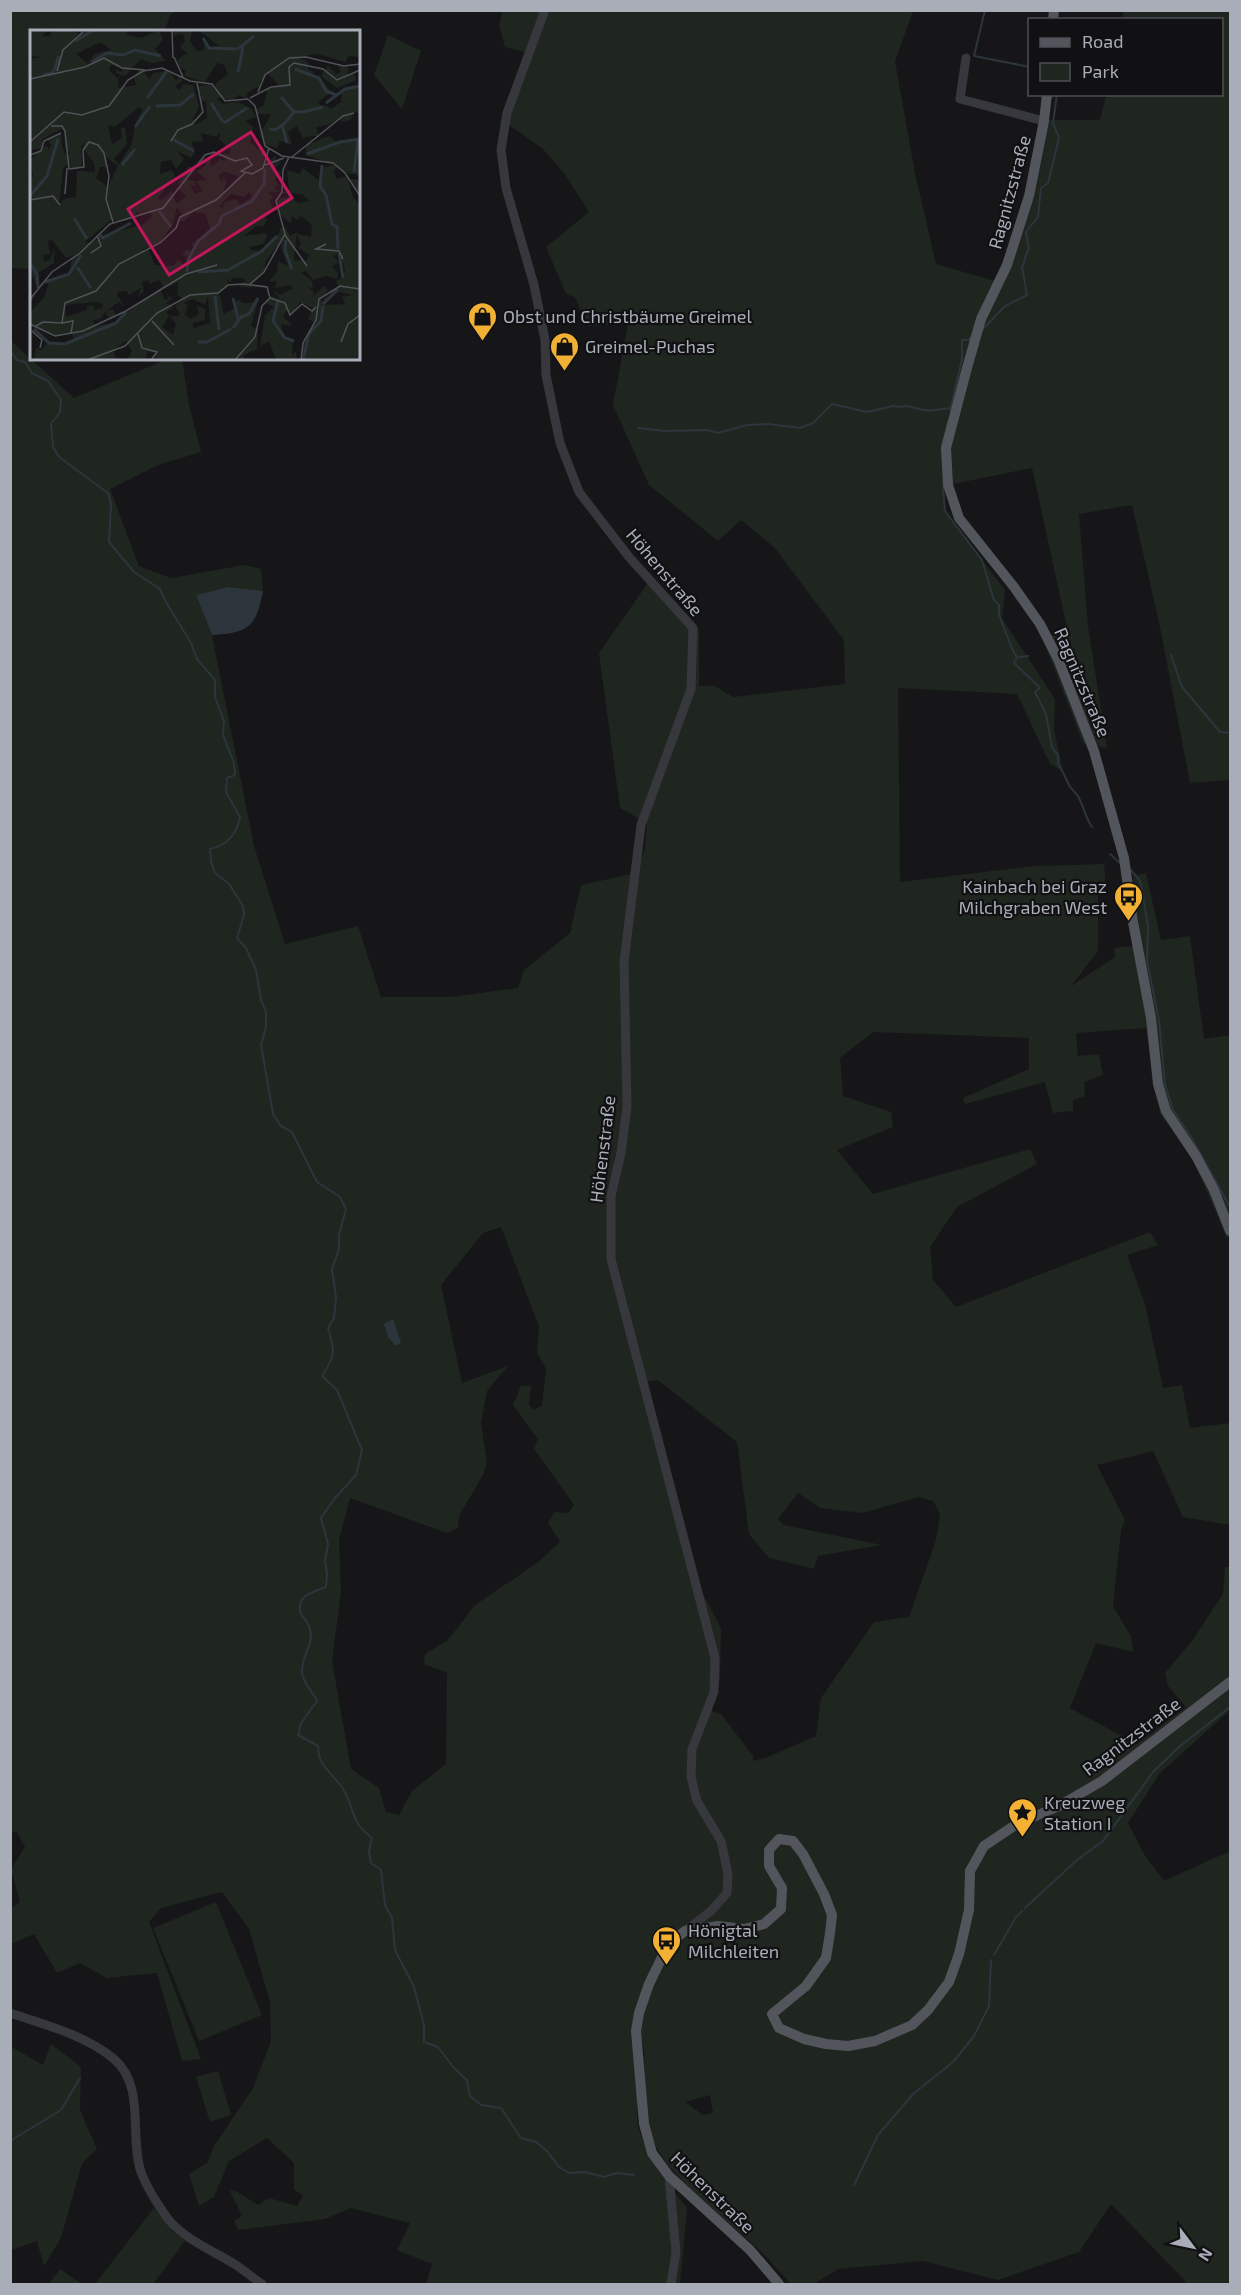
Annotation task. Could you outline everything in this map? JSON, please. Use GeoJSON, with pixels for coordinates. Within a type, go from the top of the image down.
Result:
{"type":"FeatureCollection","features":[{"type":"Feature","properties":{"kind":"main road","name":"Ragnitzstraße"},"geometry":{"type":"LineString","coordinates":[[1047,96],[1029,196],[1007,266],[981,319],[946,448],[948,485],[959,518],[1014,587],[1040,624],[1058,659],[1094,751],[1124,858],[1133,922],[1151,1017],[1158,1084],[1166,1111],[1205,1173],[1230,1231]]}},
{"type":"Feature","properties":{"kind":"main road","name":"Ragnitzstraße"},"geometry":{"type":"LineString","coordinates":[[686,1931],[718,1926],[744,1929],[764,1924],[782,1909],[782,1888],[769,1866],[769,1850],[779,1839],[793,1841],[803,1854],[832,1915],[826,1958],[806,1986],[772,2014],[779,2028],[804,2039],[848,2046],[876,2041],[912,2025],[928,2010],[949,1982],[959,1954],[969,1910],[970,1871],[984,1846],[1017,1824],[1059,1806],[1102,1781],[1230,1682]]}},
{"type":"Feature","properties":{"kind":"main road","name":"Höhenstraße"},"geometry":{"type":"LineString","coordinates":[[686,1931],[669,1943],[659,1961],[639,2013],[636,2031],[644,2124],[652,2153],[669,2176],[750,2250],[779,2284]]}},
{"type":"Feature","properties":{"kind":"street","name":"Höhenstraße"},"geometry":{"type":"LineString","coordinates":[[545,10],[507,113],[501,150],[506,188],[534,285],[545,340],[546,375],[560,443],[579,492],[629,557],[693,628],[691,689],[641,825],[624,961],[627,1107],[621,1153],[611,1196],[611,1259],[715,1658],[714,1692],[692,1749],[691,1777],[698,1801],[721,1841],[728,1874],[727,1893],[711,1911],[686,1931]]}},
{"type":"Feature","properties":{"kind":"street"},"geometry":{"type":"LineString","coordinates":[[966,58],[960,99],[1044,120]]}},
{"type":"Feature","properties":{"kind":"street"},"geometry":{"type":"LineString","coordinates":[[10,2013],[68,2033],[95,2046],[116,2061],[127,2075],[131,2088],[135,2117],[135,2142],[141,2170],[156,2200],[170,2221],[182,2232],[262,2284]]}},
{"type":"Feature","properties":{"kind":"street"},"geometry":{"type":"LineString","coordinates":[[669,2176],[676,2252],[670,2284]]}},
{"type":"Feature","properties":{"kind":"green space"},"geometry":{"type":"Polygon","coordinates":[[[10,11],[178,11],[171,14],[164,30],[30,30],[30,269],[11,268],[10,11]]]}},
{"type":"Feature","properties":{"kind":"green space"},"geometry":{"type":"Polygon","coordinates":[[[503,11],[913,11],[895,61],[915,173],[936,264],[995,281],[1028,186],[1039,120],[1100,120],[1106,96],[1223,96],[1223,18],[1122,18],[1124,11],[1230,11],[1230,780],[1190,783],[1159,622],[1132,505],[1079,514],[1088,626],[1107,748],[1083,743],[1043,640],[1067,628],[1032,468],[944,486],[945,511],[1005,590],[1002,618],[1055,699],[1054,730],[1063,771],[1050,764],[1017,694],[898,688],[900,882],[1036,866],[1104,864],[1106,886],[1098,891],[1098,951],[1071,986],[1115,957],[1114,948],[1141,945],[1133,877],[1146,873],[1161,940],[1190,936],[1204,1039],[1230,1035],[1230,1235],[1227,1238],[1194,1162],[1160,1113],[1146,1028],[1076,1033],[1078,1056],[1099,1054],[1103,1075],[1084,1082],[1085,1096],[1073,1100],[1073,1111],[1053,1113],[1045,1082],[965,1104],[963,1098],[1029,1069],[1029,1038],[873,1032],[840,1058],[843,1096],[891,1112],[893,1127],[837,1150],[873,1194],[1030,1149],[1037,1164],[957,1207],[930,1247],[933,1280],[956,1307],[1150,1232],[1158,1245],[1127,1255],[1145,1304],[1163,1388],[1182,1385],[1190,1428],[1230,1423],[1230,1525],[1183,1517],[1153,1451],[1097,1465],[1125,1520],[1121,1530],[1113,1606],[1131,1637],[1133,1652],[1096,1643],[1070,1708],[1137,1744],[1186,1707],[1168,1686],[1165,1673],[1192,1641],[1223,1594],[1225,1567],[1230,1567],[1230,1707],[1228,1712],[1160,1773],[1128,1823],[1144,1854],[1164,1881],[1230,1851],[1230,2284],[1188,2284],[1111,2204],[1079,2252],[998,2280],[923,2261],[839,2269],[813,2284],[791,2284],[756,2247],[683,2182],[659,2152],[652,2138],[645,2102],[643,2042],[638,2125],[652,2159],[687,2208],[680,2284],[426,2284],[432,2264],[397,2250],[410,2223],[351,2208],[325,2219],[238,2230],[234,2221],[242,2216],[230,2191],[234,2190],[258,2205],[269,2198],[297,2206],[303,2195],[294,2190],[294,2163],[267,2138],[229,2161],[214,2197],[199,2206],[189,2174],[208,2162],[214,2146],[253,2088],[271,2041],[270,2002],[249,1929],[222,1892],[161,1908],[149,1922],[201,2059],[182,2061],[157,1973],[107,1978],[80,1963],[57,1973],[34,1934],[11,1944],[11,1908],[20,1902],[11,1869],[25,1847],[17,1832],[10,1833],[10,340],[74,398],[166,360],[182,360],[189,405],[201,452],[158,465],[110,489],[139,566],[171,578],[244,565],[261,569],[263,591],[228,587],[196,595],[212,635],[254,846],[285,944],[358,926],[381,997],[451,997],[518,988],[524,970],[570,933],[581,885],[636,873],[645,849],[647,823],[620,808],[599,653],[652,577],[699,629],[699,686],[715,686],[733,697],[845,684],[844,640],[775,548],[741,520],[718,541],[649,485],[613,405],[628,324],[587,326],[575,297],[566,294],[546,247],[589,212],[564,173],[543,149],[502,120],[529,53],[505,47],[499,24],[503,11]],[[501,1227],[483,1233],[441,1285],[462,1383],[508,1366],[487,1391],[481,1423],[487,1463],[483,1475],[459,1516],[458,1528],[447,1533],[350,1498],[339,1540],[341,1592],[332,1661],[351,1769],[379,1788],[386,1812],[399,1815],[412,1791],[446,1764],[447,1673],[424,1664],[425,1654],[448,1640],[475,1605],[537,1563],[560,1542],[548,1523],[554,1512],[568,1513],[574,1505],[534,1449],[538,1439],[513,1405],[521,1386],[531,1386],[529,1405],[534,1410],[542,1406],[546,1369],[537,1352],[539,1326],[501,1227]],[[658,1380],[639,1383],[686,1562],[721,1628],[720,1678],[711,1711],[721,1714],[753,1756],[753,1761],[768,1757],[816,1736],[821,1698],[874,1622],[909,1617],[936,1540],[940,1514],[933,1501],[918,1497],[863,1513],[820,1508],[798,1493],[778,1519],[784,1525],[882,1545],[818,1556],[814,1569],[769,1558],[749,1534],[737,1442],[658,1380]],[[710,2095],[685,2102],[703,2115],[713,2113],[710,2095]]]}},
{"type":"Feature","properties":{"kind":"green space"},"geometry":{"type":"Polygon","coordinates":[[[388,35],[421,51],[402,109],[374,75],[388,35]]]}},
{"type":"Feature","properties":{"kind":"green space"},"geometry":{"type":"Polygon","coordinates":[[[216,1902],[262,2015],[199,2041],[153,1928],[216,1902]]]}},
{"type":"Feature","properties":{"kind":"green space"},"geometry":{"type":"Polygon","coordinates":[[[51,2044],[81,2067],[80,2110],[97,2149],[82,2163],[61,2238],[44,2266],[37,2241],[11,2250],[10,2046],[43,2065],[51,2044]]]}},
{"type":"Feature","properties":{"kind":"green space"},"geometry":{"type":"Polygon","coordinates":[[[218,2071],[231,2115],[210,2122],[196,2077],[218,2071]]]}},
{"type":"Feature","properties":{"kind":"green space"},"geometry":{"type":"Polygon","coordinates":[[[154,2208],[173,2232],[185,2241],[153,2284],[95,2284],[154,2208]]]}},
{"type":"Feature","properties":{"kind":"green space"},"geometry":{"type":"Polygon","coordinates":[[[60,2269],[82,2284],[49,2284],[60,2269]]]}},
{"type":"Feature","properties":{"kind":"shaded area"},"geometry":{"type":"Polygon","coordinates":[[[228,587],[263,591],[257,613],[254,620],[243,630],[212,635],[196,595],[228,587]]]}},
{"type":"Feature","properties":{"kind":"shaded area"},"geometry":{"type":"Polygon","coordinates":[[[393,1319],[401,1342],[398,1345],[395,1345],[388,1337],[384,1324],[393,1319]]]}},
{"type":"Feature","properties":{"kind":"waterway"},"geometry":{"type":"LineString","coordinates":[[985,10],[974,56],[1028,67]]}},
{"type":"Feature","properties":{"kind":"waterway"},"geometry":{"type":"LineString","coordinates":[[983,329],[1005,306],[1027,295],[1022,267],[1029,249],[1026,232],[1038,217],[1041,188],[1048,183],[1059,138],[1053,123],[1057,96]]}},
{"type":"Feature","properties":{"kind":"waterway"},"geometry":{"type":"LineString","coordinates":[[950,411],[962,359],[962,340],[968,340],[971,337]]}},
{"type":"Feature","properties":{"kind":"waterway"},"geometry":{"type":"LineString","coordinates":[[10,350],[17,360],[25,362],[32,373],[48,381],[61,400],[60,412],[51,424],[53,447],[59,457],[108,493],[111,504],[109,542],[134,572],[160,589],[191,643],[197,659],[215,680],[215,697],[224,721],[223,735],[234,763],[235,775],[227,778],[226,792],[240,817],[230,838],[210,849],[211,862],[215,873],[229,884],[243,906],[244,915],[237,938],[246,948],[256,970],[261,1000],[266,1012],[266,1027],[261,1045],[273,1114],[281,1126],[292,1132],[317,1182],[340,1197],[346,1209],[339,1235],[339,1249],[332,1269],[336,1297],[334,1318],[328,1328],[333,1353],[322,1376],[337,1390],[362,1450],[356,1475],[321,1518],[328,1544],[325,1561],[326,1587],[303,1598],[300,1605],[301,1614],[311,1632],[302,1672],[306,1684],[317,1701],[301,1723],[298,1735],[318,1746],[322,1763],[341,1786],[355,1819],[372,1838],[369,1851],[371,1863],[381,1870],[385,1905],[392,1918],[395,1950],[414,1987],[424,2025],[424,2042],[438,2047],[454,2068],[467,2080],[470,2096],[481,2105],[501,2108],[521,2138],[536,2142],[548,2152],[559,2167],[569,2173],[585,2172],[604,2177],[617,2173],[634,2175]]}},
{"type":"Feature","properties":{"kind":"waterway"},"geometry":{"type":"LineString","coordinates":[[638,428],[665,431],[707,430],[718,433],[747,425],[768,424],[800,428],[813,423],[832,404],[867,412],[893,406],[910,406],[928,410],[951,408]]}},
{"type":"Feature","properties":{"kind":"waterway"},"geometry":{"type":"LineString","coordinates":[[942,445],[948,422]]}},
{"type":"Feature","properties":{"kind":"waterway"},"geometry":{"type":"LineString","coordinates":[[943,487],[945,511],[982,560],[994,600],[999,605],[999,615],[1017,657],[1014,663],[1040,688],[1035,692],[1046,714],[1052,748],[1058,755],[1058,764],[1078,796],[1092,827]]}},
{"type":"Feature","properties":{"kind":"waterway"},"geometry":{"type":"LineString","coordinates":[[1171,655],[1182,687],[1220,732],[1230,733]]}},
{"type":"Feature","properties":{"kind":"waterway"},"geometry":{"type":"LineString","coordinates":[[1019,657],[1028,656]]}},
{"type":"Feature","properties":{"kind":"waterway"},"geometry":{"type":"LineString","coordinates":[[1110,854],[1120,863]]}},
{"type":"Feature","properties":{"kind":"waterway"},"geometry":{"type":"LineString","coordinates":[[1131,870],[1140,881],[1148,926],[1147,960],[1159,1021],[1165,1085],[1173,1110],[1191,1137],[1230,1207]]}},
{"type":"Feature","properties":{"kind":"waterway"},"geometry":{"type":"LineString","coordinates":[[1025,1908],[1077,1860],[1103,1841],[1153,1772],[1180,1746],[1230,1707]]}},
{"type":"Feature","properties":{"kind":"waterway"},"geometry":{"type":"LineString","coordinates":[[994,1955],[1016,1917],[1022,1911]]}},
{"type":"Feature","properties":{"kind":"waterway"},"geometry":{"type":"LineString","coordinates":[[854,2185],[878,2135],[913,2094],[953,2062],[974,2036],[989,2006],[991,1960]]}},
{"type":"Feature","properties":{"kind":"waterway"},"geometry":{"type":"LineString","coordinates":[[10,2141],[61,2110],[80,2078]]}},
{"type":"Feature","properties":{"kind":"place","name":"Obst und Christbäume Greimel"},"geometry":{"type":"Point","coordinates":[482,342]}},
{"type":"Feature","properties":{"kind":"place","name":"Greimel-Puchas"},"geometry":{"type":"Point","coordinates":[564,372]}},
{"type":"Feature","properties":{"kind":"place","name":"Kainbach bei Graz Milchgraben West"},"geometry":{"type":"Point","coordinates":[1128,922]}},
{"type":"Feature","properties":{"kind":"place","name":"Kreuzweg Station I"},"geometry":{"type":"Point","coordinates":[1023,1838]}},
{"type":"Feature","properties":{"kind":"place","name":"Hönigtal Milchleiten"},"geometry":{"type":"Point","coordinates":[667,1966]}}]}
